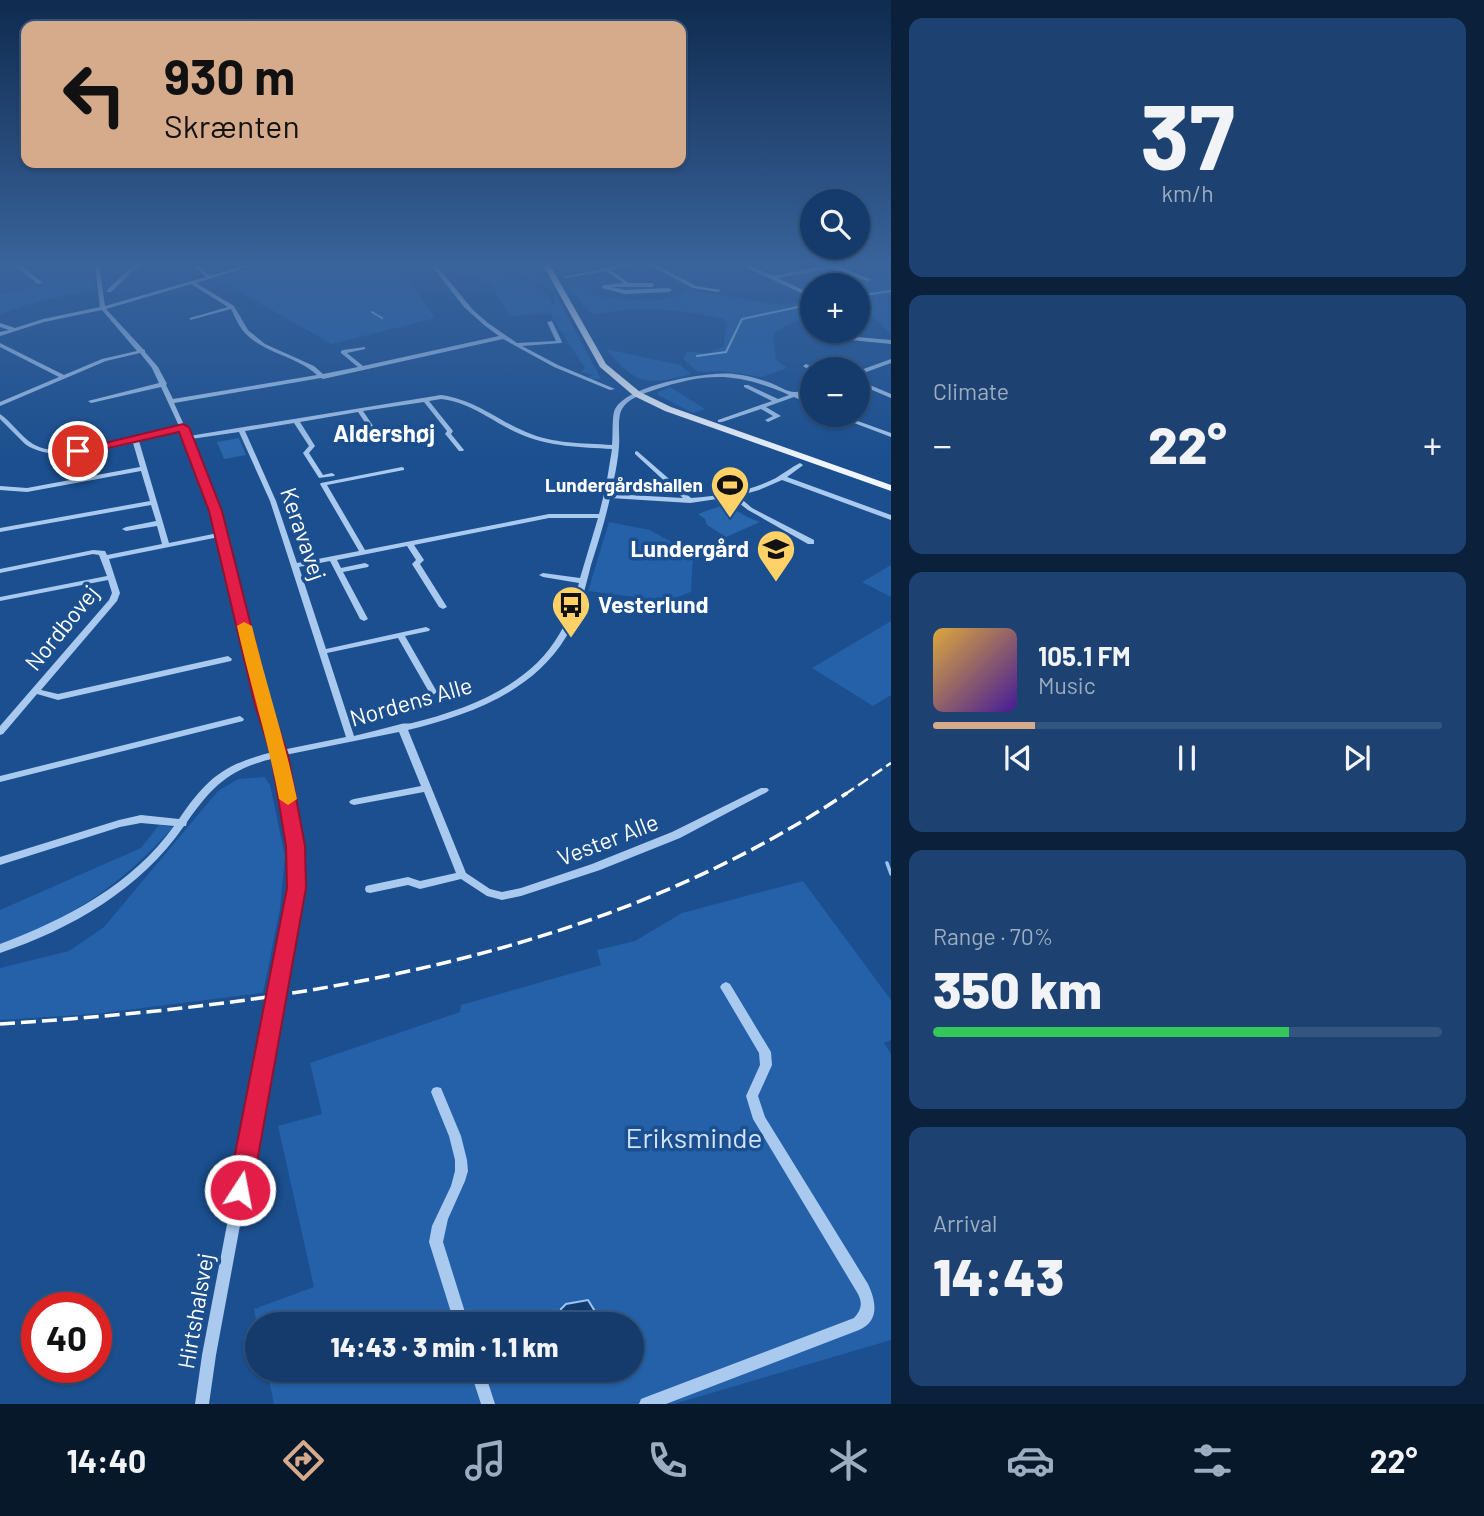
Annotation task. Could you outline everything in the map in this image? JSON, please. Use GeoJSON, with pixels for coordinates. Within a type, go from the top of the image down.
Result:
{"type":"FeatureCollection","features":[{"type":"Feature","properties":{"kind":"main road"},"geometry":{"type":"LineString","coordinates":[[584,331],[614,370],[640,393],[704,421],[891,488]]}},
{"type":"Feature","properties":{"kind":"street","name":"Hirtshalsvej"},"geometry":{"type":"LineString","coordinates":[[124,331],[144,351],[164,384],[207,483],[263,705],[279,755],[296,846],[296,888],[282,973],[202,1404]]}},
{"type":"Feature","properties":{"kind":"street"},"geometry":{"type":"LineString","coordinates":[[246,331],[277,353],[312,367],[323,377]]}},
{"type":"Feature","properties":{"kind":"street"},"geometry":{"type":"LineString","coordinates":[[496,331],[561,368],[612,389]]}},
{"type":"Feature","properties":{"kind":"street"},"geometry":{"type":"LineString","coordinates":[[517,345],[559,342],[554,331]]}},
{"type":"Feature","properties":{"kind":"street"},"geometry":{"type":"LineString","coordinates":[[173,401],[323,377],[504,337]]}},
{"type":"Feature","properties":{"kind":"street"},"geometry":{"type":"LineString","coordinates":[[870,340],[891,342]]}},
{"type":"Feature","properties":{"kind":"street"},"geometry":{"type":"LineString","coordinates":[[0,345],[63,377]]}},
{"type":"Feature","properties":{"kind":"street"},"geometry":{"type":"LineString","coordinates":[[362,369],[343,352],[363,348]]}},
{"type":"Feature","properties":{"kind":"street"},"geometry":{"type":"LineString","coordinates":[[0,404],[104,360],[144,351]]}},
{"type":"Feature","properties":{"kind":"street"},"geometry":{"type":"LineString","coordinates":[[870,369],[889,362]]}},
{"type":"Feature","properties":{"kind":"street"},"geometry":{"type":"LineString","coordinates":[[640,393],[686,378],[720,374],[753,377],[800,397]]}},
{"type":"Feature","properties":{"kind":"street"},"geometry":{"type":"LineString","coordinates":[[91,401],[164,384]]}},
{"type":"Feature","properties":{"kind":"street"},"geometry":{"type":"LineString","coordinates":[[746,386],[778,401]]}},
{"type":"Feature","properties":{"kind":"street"},"geometry":{"type":"LineString","coordinates":[[870,387],[891,396]]}},
{"type":"Feature","properties":{"kind":"street","name":"Nordens Alle"},"geometry":{"type":"LineString","coordinates":[[0,949],[63,922],[100,900],[151,860],[221,776],[247,764],[279,755],[475,707],[524,678],[541,664],[562,636],[604,516],[616,447],[617,412],[623,402],[640,393]]}},
{"type":"Feature","properties":{"kind":"street"},"geometry":{"type":"LineString","coordinates":[[720,421],[800,393]]}},
{"type":"Feature","properties":{"kind":"street"},"geometry":{"type":"LineString","coordinates":[[188,438],[441,397],[466,401],[519,432],[540,440],[616,447]]}},
{"type":"Feature","properties":{"kind":"street"},"geometry":{"type":"LineString","coordinates":[[425,399],[461,450]]}},
{"type":"Feature","properties":{"kind":"street"},"geometry":{"type":"LineString","coordinates":[[762,407],[778,416],[768,420]]}},
{"type":"Feature","properties":{"kind":"street"},"geometry":{"type":"LineString","coordinates":[[359,410],[381,442]]}},
{"type":"Feature","properties":{"kind":"street"},"geometry":{"type":"LineString","coordinates":[[0,416],[30,444],[48,451],[78,451],[183,427]]}},
{"type":"Feature","properties":{"kind":"street"},"geometry":{"type":"LineString","coordinates":[[296,420],[312,446],[306,453],[321,477],[332,475]]}},
{"type":"Feature","properties":{"kind":"street"},"geometry":{"type":"LineString","coordinates":[[869,427],[891,435]]}},
{"type":"Feature","properties":{"kind":"street","name":"Keravavej"},"geometry":{"type":"LineString","coordinates":[[241,429],[273,501],[351,739]]}},
{"type":"Feature","properties":{"kind":"street"},"geometry":{"type":"LineString","coordinates":[[135,438],[166,545]]}},
{"type":"Feature","properties":{"kind":"street"},"geometry":{"type":"LineString","coordinates":[[636,453],[690,501]]}},
{"type":"Feature","properties":{"kind":"street"},"geometry":{"type":"LineString","coordinates":[[609,496],[655,501],[690,501],[764,487],[783,478],[800,465]]}},
{"type":"Feature","properties":{"kind":"street"},"geometry":{"type":"LineString","coordinates":[[0,488],[27,490],[143,469]]}},
{"type":"Feature","properties":{"kind":"street"},"geometry":{"type":"LineString","coordinates":[[363,552],[323,484],[402,469]]}},
{"type":"Feature","properties":{"kind":"street"},"geometry":{"type":"LineString","coordinates":[[783,478],[891,518]]}},
{"type":"Feature","properties":{"kind":"street"},"geometry":{"type":"LineString","coordinates":[[732,494],[750,509],[811,542]]}},
{"type":"Feature","properties":{"kind":"street"},"geometry":{"type":"LineString","coordinates":[[0,530],[153,503]]}},
{"type":"Feature","properties":{"kind":"street"},"geometry":{"type":"LineString","coordinates":[[294,566],[549,516],[604,516]]}},
{"type":"Feature","properties":{"kind":"street"},"geometry":{"type":"LineString","coordinates":[[127,529],[159,523]]}},
{"type":"Feature","properties":{"kind":"street","name":"Nordbovej"},"geometry":{"type":"LineString","coordinates":[[0,732],[114,601],[116,593],[105,558],[222,534]]}},
{"type":"Feature","properties":{"kind":"street"},"geometry":{"type":"LineString","coordinates":[[410,543],[420,559],[416,564],[443,607]]}},
{"type":"Feature","properties":{"kind":"street"},"geometry":{"type":"LineString","coordinates":[[0,571],[93,552],[102,553],[105,558]]}},
{"type":"Feature","properties":{"kind":"street"},"geometry":{"type":"LineString","coordinates":[[332,558],[364,619]]}},
{"type":"Feature","properties":{"kind":"street"},"geometry":{"type":"LineString","coordinates":[[338,570],[365,565]]}},
{"type":"Feature","properties":{"kind":"street"},"geometry":{"type":"LineString","coordinates":[[543,575],[582,581]]}},
{"type":"Feature","properties":{"kind":"street","name":"Nordbovej"},"geometry":{"type":"LineString","coordinates":[[0,599],[111,577]]}},
{"type":"Feature","properties":{"kind":"street"},"geometry":{"type":"LineString","coordinates":[[322,652],[426,629]]}},
{"type":"Feature","properties":{"kind":"street"},"geometry":{"type":"LineString","coordinates":[[400,635],[433,692]]}},
{"type":"Feature","properties":{"kind":"street"},"geometry":{"type":"LineString","coordinates":[[35,691],[58,697],[228,659]]}},
{"type":"Feature","properties":{"kind":"street"},"geometry":{"type":"LineString","coordinates":[[0,779],[240,719]]}},
{"type":"Feature","properties":{"kind":"street"},"geometry":{"type":"LineString","coordinates":[[370,889],[408,881],[420,885],[462,875],[402,727]]}},
{"type":"Feature","properties":{"kind":"street"},"geometry":{"type":"LineString","coordinates":[[354,803],[426,788]]}},
{"type":"Feature","properties":{"kind":"street","name":"Vester Alle"},"geometry":{"type":"LineString","coordinates":[[462,875],[487,892],[502,896],[521,892],[596,867],[676,835],[764,790]]}},
{"type":"Feature","properties":{"kind":"street"},"geometry":{"type":"LineString","coordinates":[[0,861],[130,822],[141,820],[183,823]]}},
{"type":"Feature","properties":{"kind":"street"},"geometry":{"type":"LineString","coordinates":[[646,1404],[859,1322],[867,1316],[869,1308],[863,1289],[759,1119],[752,1096],[766,1065],[765,1052],[726,987]]}},
{"type":"Feature","properties":{"kind":"street"},"geometry":{"type":"LineString","coordinates":[[438,1092],[463,1160],[460,1179],[436,1232],[436,1242],[458,1312]]}},
{"type":"Feature","properties":{"kind":"street"},"geometry":{"type":"LineString","coordinates":[[481,1382],[488,1404]]}},
{"type":"Feature","properties":{"kind":"green space"},"geometry":{"type":"Polygon","coordinates":[[[308,331],[385,331],[332,344],[308,331]]]}},
{"type":"Feature","properties":{"kind":"green space"},"geometry":{"type":"Polygon","coordinates":[[[561,331],[575,331],[601,379],[590,379],[588,377],[593,375],[581,372],[585,368],[561,331]]]}},
{"type":"Feature","properties":{"kind":"green space"},"geometry":{"type":"Polygon","coordinates":[[[726,331],[778,331],[773,334],[776,360],[787,368],[762,377],[723,371],[698,372],[683,359],[687,352],[708,353],[723,347],[726,331]]]}},
{"type":"Feature","properties":{"kind":"green space"},"geometry":{"type":"Polygon","coordinates":[[[606,349],[680,365],[691,374],[663,380],[643,380],[626,370],[606,349]]]}},
{"type":"Feature","properties":{"kind":"green space"},"geometry":{"type":"Polygon","coordinates":[[[670,387],[705,409],[693,413],[658,395],[658,392],[670,387]]]}},
{"type":"Feature","properties":{"kind":"green space"},"geometry":{"type":"Polygon","coordinates":[[[609,522],[650,530],[695,555],[691,592],[667,601],[588,591],[609,522]]]}},
{"type":"Feature","properties":{"kind":"green space"},"geometry":{"type":"Polygon","coordinates":[[[891,565],[891,597],[862,582],[891,565]]]}},
{"type":"Feature","properties":{"kind":"green space"},"geometry":{"type":"Polygon","coordinates":[[[891,621],[891,695],[873,706],[812,668],[891,621]]]}},
{"type":"Feature","properties":{"kind":"green space"},"geometry":{"type":"Polygon","coordinates":[[[265,777],[270,785],[285,856],[280,909],[263,993],[94,1014],[0,1020],[0,968],[69,951],[104,927],[218,791],[238,779],[265,777]]]}},
{"type":"Feature","properties":{"kind":"green space"},"geometry":{"type":"Polygon","coordinates":[[[159,825],[173,827],[116,882],[49,924],[0,944],[0,910],[141,848],[159,825]]]}},
{"type":"Feature","properties":{"kind":"green space","name":"Eriksminde"},"geometry":{"type":"Polygon","coordinates":[[[803,881],[891,1000],[891,1040],[884,1043],[891,1054],[891,1340],[674,1404],[274,1404],[269,1382],[644,1382],[644,1312],[255,1312],[254,1309],[314,1287],[278,1126],[322,1114],[310,1063],[460,1012],[461,1005],[601,965],[597,950],[635,941],[682,913],[803,881]]]}},
{"type":"Feature","properties":{"kind":"shaded area"},"geometry":{"type":"Polygon","coordinates":[[[588,1300],[595,1312],[560,1312],[566,1304],[588,1300]]]}},
{"type":"Feature","properties":{"kind":"building"},"geometry":{"type":"Polygon","coordinates":[[[239,438],[246,455],[224,459],[217,442],[239,438]]]}},
{"type":"Feature","properties":{"kind":"building","name":"Lundergårdshallen"},"geometry":{"type":"Polygon","coordinates":[[[726,504],[760,522],[726,537],[707,525],[705,519],[698,514],[726,504]]]}},
{"type":"Feature","properties":{"kind":"waterway"},"geometry":{"type":"LineString","coordinates":[[697,356],[726,352],[736,331]]}},
{"type":"Feature","properties":{"kind":"waterway"},"geometry":{"type":"LineString","coordinates":[[887,863],[891,874]]}},
{"type":"Feature","properties":{"kind":"railway"},"geometry":{"type":"LineString","coordinates":[[847,793],[891,763]]}},
{"type":"Feature","properties":{"kind":"railway"},"geometry":{"type":"LineString","coordinates":[[0,1024],[221,1003],[331,987],[440,964],[546,934],[650,897],[751,850],[847,793]]}},
{"type":"Feature","properties":{"kind":"slow traffic"},"geometry":{"type":"LineString","coordinates":[[244,626],[263,705],[279,755],[288,799]]}},
{"type":"Feature","properties":{"kind":"place","name":"Lundergårdshallen"},"geometry":{"type":"Point","coordinates":[730,519]}},
{"type":"Feature","properties":{"kind":"place","name":"Lundergård"},"geometry":{"type":"Point","coordinates":[776,583]}},
{"type":"Feature","properties":{"kind":"place","name":"Vesterlund"},"geometry":{"type":"Point","coordinates":[571,639]}},
{"type":"Feature","properties":{"kind":"district","name":"Aldershøj"},"geometry":{"type":"Point","coordinates":[384,434]}},
{"type":"Feature","properties":{"kind":"route"},"geometry":{"type":"LineString","coordinates":[[78,451],[183,427],[216,511],[263,705],[279,755],[296,846],[296,888],[240,1190]]}}]}
